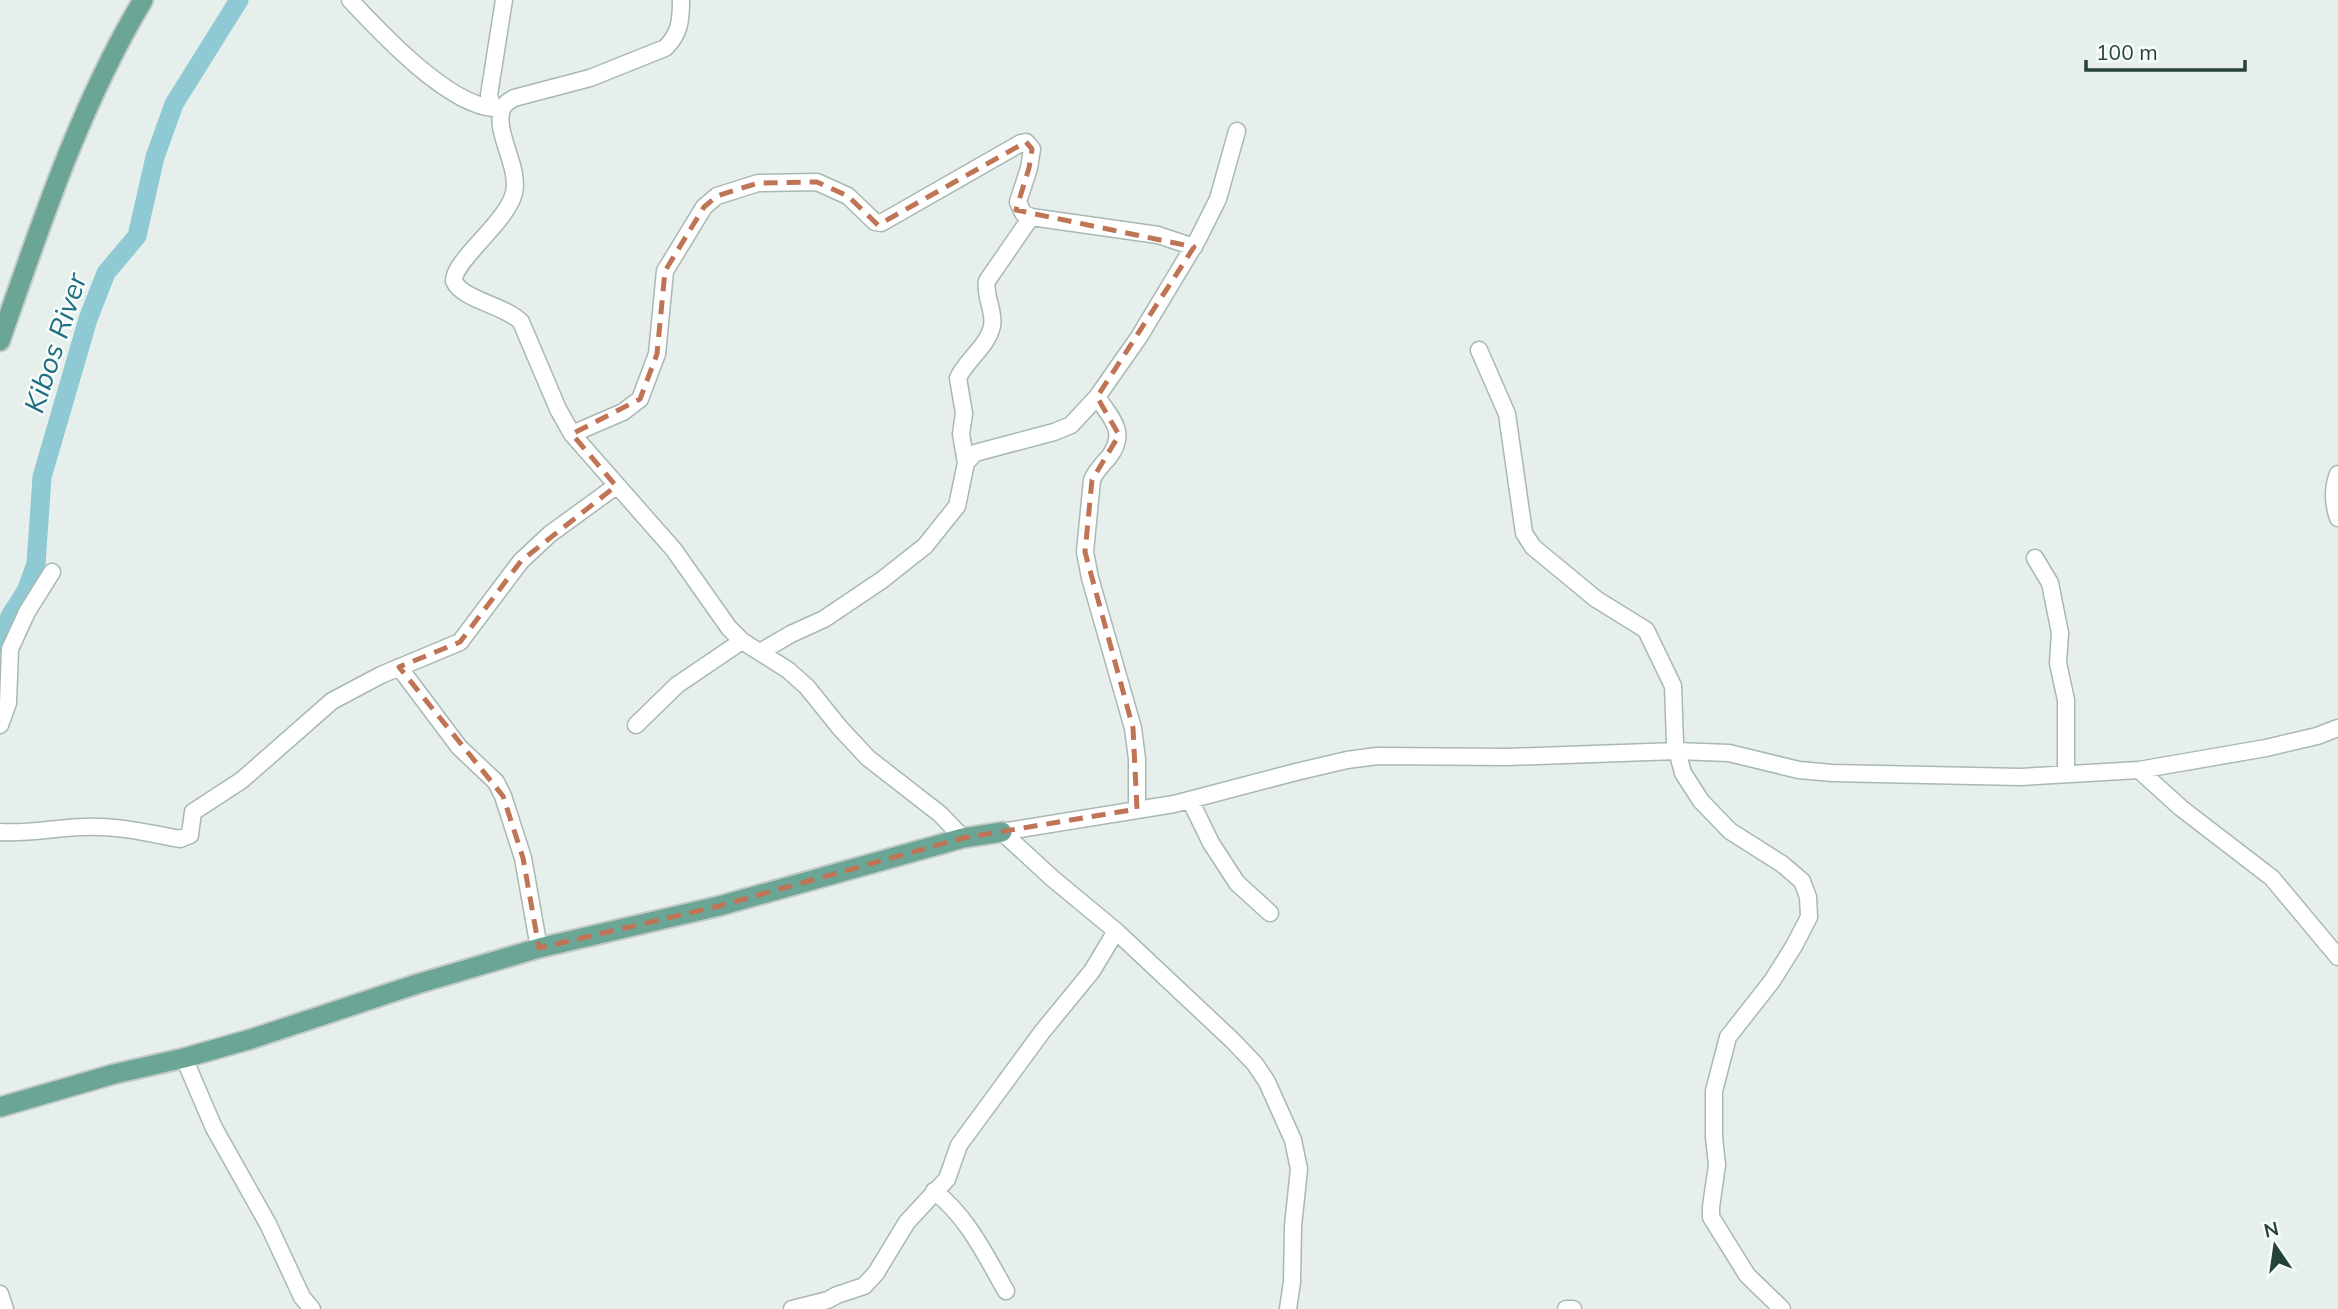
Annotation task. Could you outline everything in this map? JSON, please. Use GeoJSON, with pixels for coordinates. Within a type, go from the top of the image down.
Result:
{"type":"FeatureCollection","features":[{"type":"Feature","properties":{"kind":"main road"},"geometry":{"type":"LineString","coordinates":[[0,341],[71,143],[143,0]]}},
{"type":"Feature","properties":{"kind":"main road"},"geometry":{"type":"LineString","coordinates":[[0,1107],[114,1074],[184,1058],[539,948],[719,906],[963,838],[1002,832]]}},
{"type":"Feature","properties":{"kind":"street"},"geometry":{"type":"LineString","coordinates":[[350,0],[397,48],[439,83],[471,103],[497,109],[514,98],[590,78],[665,48],[678,32],[681,0]]}},
{"type":"Feature","properties":{"kind":"street"},"geometry":{"type":"LineString","coordinates":[[504,0],[489,95],[497,109],[516,185],[504,214],[457,268],[454,281],[460,291],[513,313],[522,322],[558,409],[572,434],[674,550],[716,611],[742,641],[788,670],[807,687],[868,758],[940,814],[963,838]]}},
{"type":"Feature","properties":{"kind":"street"},"geometry":{"type":"LineString","coordinates":[[966,463],[975,453],[1072,425],[1097,397],[1139,337],[1194,247],[1218,199],[1237,131]]}},
{"type":"Feature","properties":{"kind":"street"},"geometry":{"type":"LineString","coordinates":[[572,434],[623,412],[640,399],[657,354],[665,271],[704,207],[717,196],[758,183],[817,182],[848,195],[875,222],[881,223],[1026,142],[1032,149],[1018,202],[1020,210],[1031,217],[1158,235],[1194,247]]}},
{"type":"Feature","properties":{"kind":"street"},"geometry":{"type":"LineString","coordinates":[[761,652],[824,619],[853,600],[925,545],[957,506],[966,463],[961,434],[964,413],[958,378],[988,337],[992,327],[987,281],[1031,217]]}},
{"type":"Feature","properties":{"kind":"street"},"geometry":{"type":"LineString","coordinates":[[1479,350],[1507,414],[1524,533],[1533,547],[1596,599],[1646,630],[1673,686],[1677,751],[1683,773],[1701,801],[1730,831],[1782,864],[1802,881],[1808,897],[1809,917],[1794,946],[1772,981],[1728,1037],[1714,1091],[1713,1106],[1717,1165],[1711,1217],[1747,1275],[1782,1309]]}},
{"type":"Feature","properties":{"kind":"street"},"geometry":{"type":"LineString","coordinates":[[1097,397],[1117,427],[1119,435],[1115,448],[1092,480],[1085,552],[1133,728],[1137,759],[1137,809]]}},
{"type":"Feature","properties":{"kind":"street"},"geometry":{"type":"LineString","coordinates":[[2338,474],[2334,489],[2334,507],[2338,518]]}},
{"type":"Feature","properties":{"kind":"street"},"geometry":{"type":"LineString","coordinates":[[0,832],[40,832],[83,827],[116,828],[186,838],[190,835],[193,812],[242,780],[332,701],[400,667],[460,642],[521,562],[550,534],[616,485]]}},
{"type":"Feature","properties":{"kind":"street"},"geometry":{"type":"LineString","coordinates":[[2035,558],[2050,583],[2060,634],[2058,663],[2066,700],[2066,774]]}},
{"type":"Feature","properties":{"kind":"street"},"geometry":{"type":"LineString","coordinates":[[0,725],[8,703],[10,649],[27,612],[52,572]]}},
{"type":"Feature","properties":{"kind":"street"},"geometry":{"type":"LineString","coordinates":[[636,725],[677,685],[742,641]]}},
{"type":"Feature","properties":{"kind":"street"},"geometry":{"type":"LineString","coordinates":[[400,667],[452,738],[496,782],[503,796],[523,858],[539,948]]}},
{"type":"Feature","properties":{"kind":"street"},"geometry":{"type":"LineString","coordinates":[[1002,832],[1190,800],[1309,769],[1377,756],[1508,757],[1677,751],[1729,753],[1799,770],[1832,773],[2021,776],[2140,769],[2266,748],[2338,728]]}},
{"type":"Feature","properties":{"kind":"street"},"geometry":{"type":"LineString","coordinates":[[2140,769],[2181,808],[2272,878],[2338,957]]}},
{"type":"Feature","properties":{"kind":"street"},"geometry":{"type":"LineString","coordinates":[[1190,800],[1211,843],[1237,883],[1270,913]]}},
{"type":"Feature","properties":{"kind":"street"},"geometry":{"type":"LineString","coordinates":[[1002,832],[1116,931],[1255,1064],[1267,1082],[1293,1140],[1299,1169],[1288,1309]]}},
{"type":"Feature","properties":{"kind":"street"},"geometry":{"type":"LineString","coordinates":[[792,1309],[828,1300],[864,1286],[876,1273],[907,1222],[947,1179],[959,1144],[1042,1032],[1092,971],[1116,931]]}},
{"type":"Feature","properties":{"kind":"street"},"geometry":{"type":"LineString","coordinates":[[184,1058],[214,1128],[268,1224],[302,1297],[312,1309]]}},
{"type":"Feature","properties":{"kind":"street"},"geometry":{"type":"LineString","coordinates":[[934,1191],[949,1202],[973,1233],[1006,1291]]}},
{"type":"Feature","properties":{"kind":"street"},"geometry":{"type":"LineString","coordinates":[[0,1294],[5,1309]]}},
{"type":"Feature","properties":{"kind":"street"},"geometry":{"type":"LineString","coordinates":[[1566,1309],[1573,1309]]}},
{"type":"Feature","properties":{"kind":"highlighted area"},"geometry":{"type":"Polygon","coordinates":[[[1026,142],[1032,149],[1016,210],[1194,247],[1097,397],[1119,435],[1092,480],[1085,552],[1133,728],[1137,809],[963,838],[719,906],[539,948],[523,858],[503,796],[399,667],[460,642],[521,561],[616,486],[572,434],[640,399],[657,354],[665,271],[704,207],[717,196],[758,183],[817,182],[848,196],[878,225],[1026,142]]]}},
{"type":"Feature","properties":{"kind":"waterway","name":"Kibos River"},"geometry":{"type":"LineString","coordinates":[[0,644],[10,616],[26,591],[36,564],[42,477],[88,319],[106,273],[137,236],[155,157],[174,104],[239,0]]}}]}
